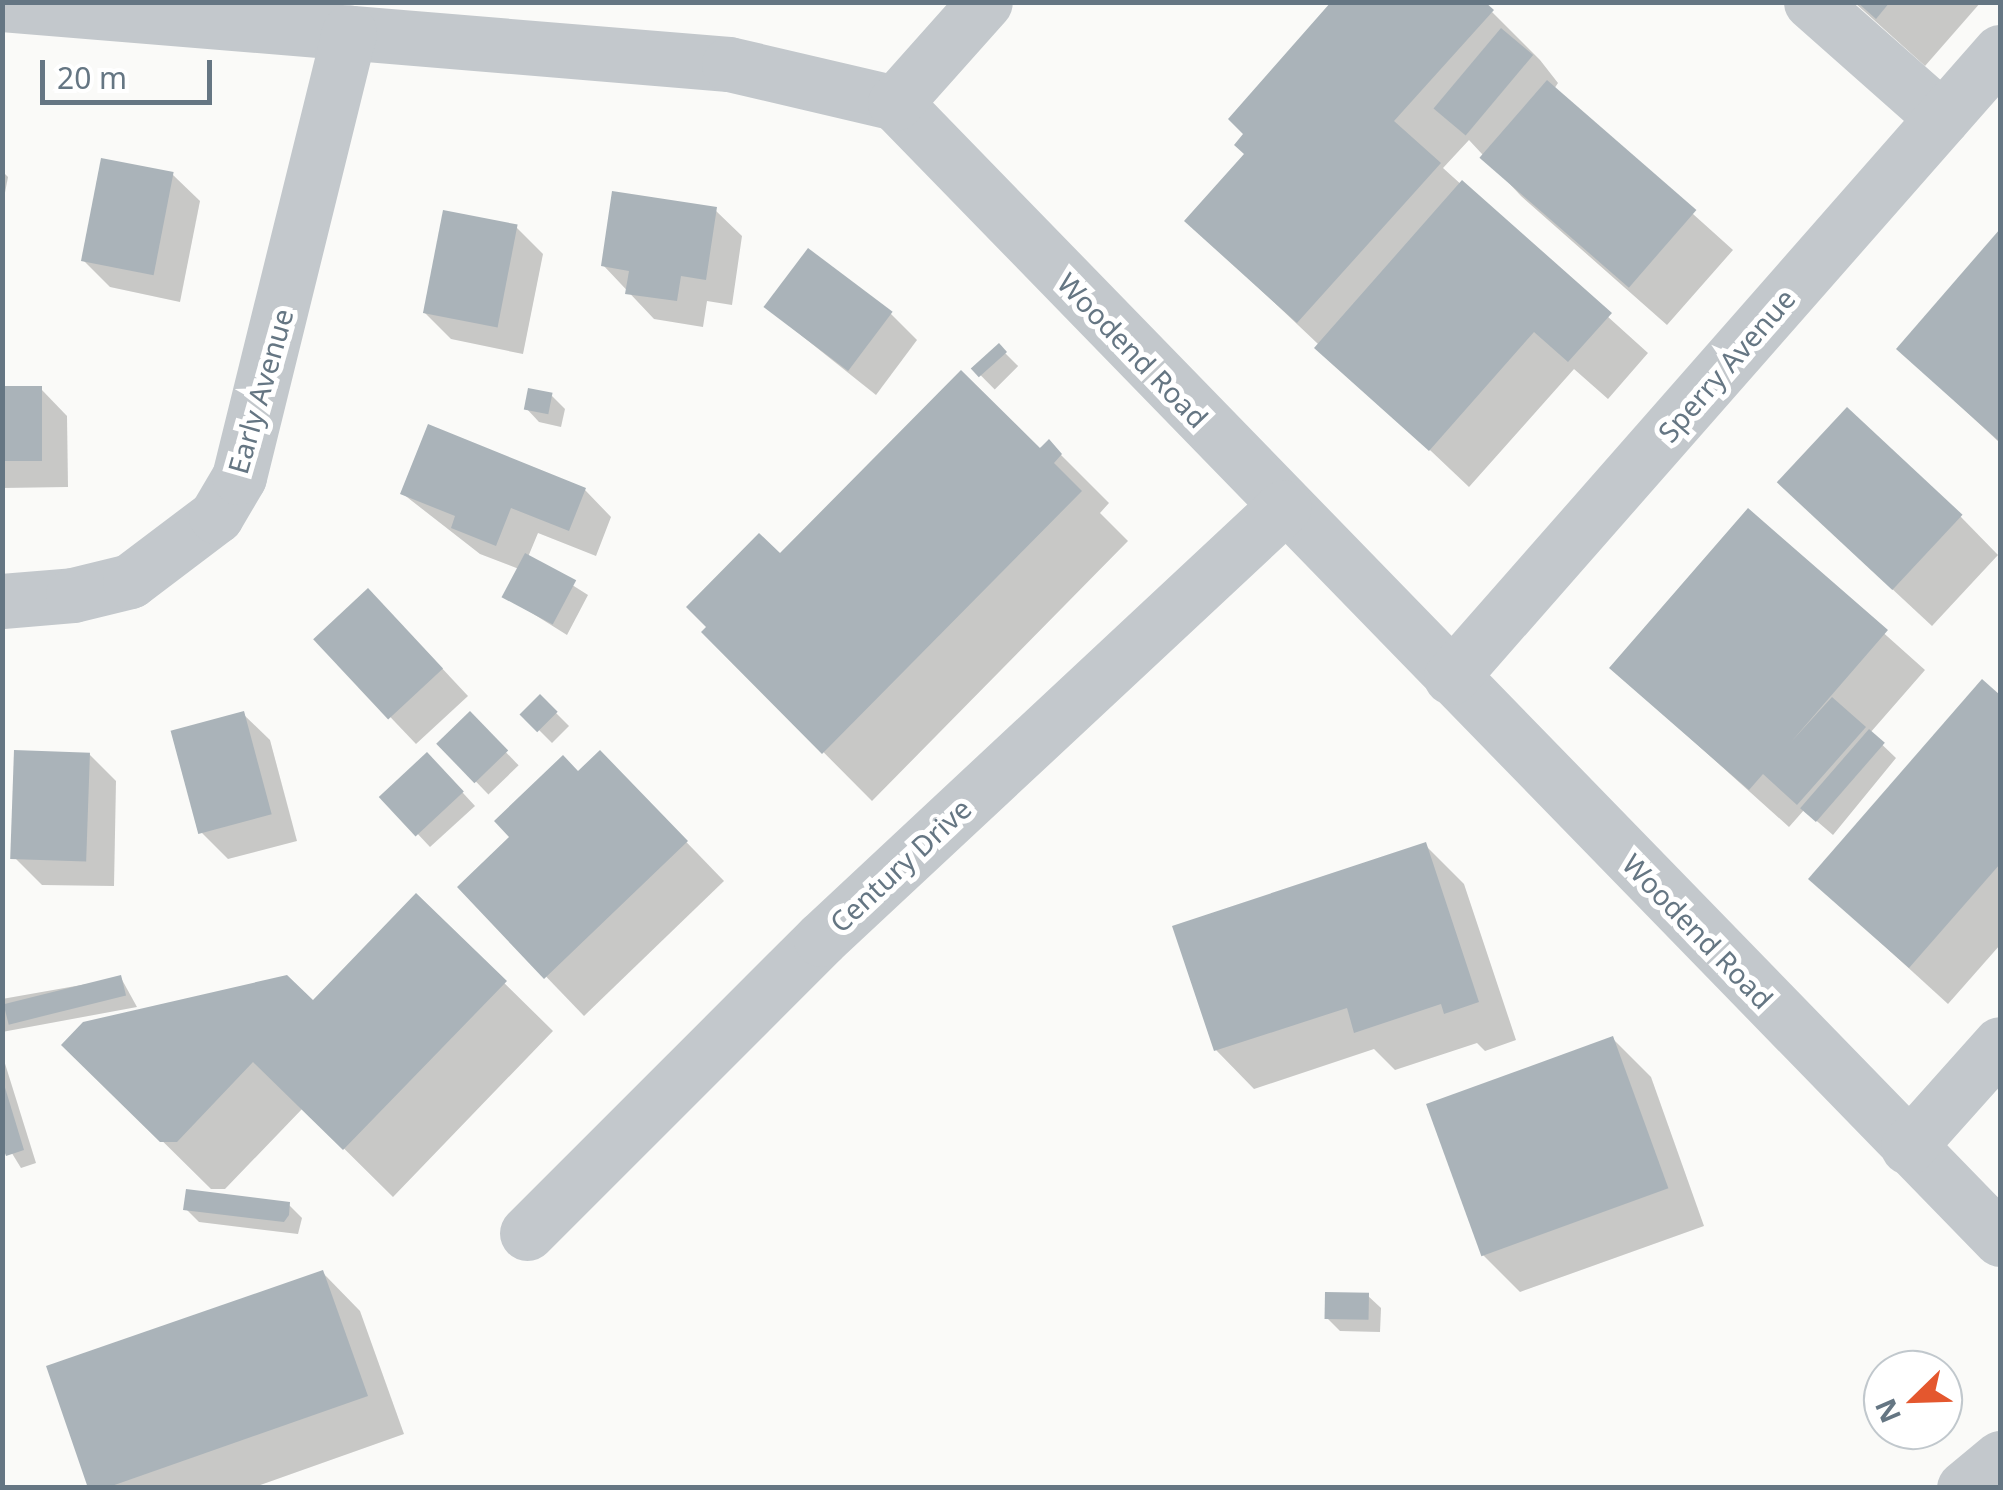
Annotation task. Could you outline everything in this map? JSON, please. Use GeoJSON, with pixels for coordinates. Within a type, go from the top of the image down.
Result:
{"type":"FeatureCollection","features":[{"type":"Feature","properties":{"kind":"street"},"geometry":{"type":"LineString","coordinates":[[2,4],[729,64],[895,103],[986,2]]}},
{"type":"Feature","properties":{"kind":"street"},"geometry":{"type":"LineString","coordinates":[[1811,2],[1942,118]]}},
{"type":"Feature","properties":{"kind":"street","name":"Early Avenue"},"geometry":{"type":"LineString","coordinates":[[2,601],[130,581],[176,552],[216,516],[253,435],[349,32]]}},
{"type":"Feature","properties":{"kind":"street","name":"Sperry Avenue"},"geometry":{"type":"LineString","coordinates":[[1451,677],[2000,52]]}},
{"type":"Feature","properties":{"kind":"street","name":"Woodend Road"},"geometry":{"type":"LineString","coordinates":[[895,103],[2000,1240]]}},
{"type":"Feature","properties":{"kind":"street","name":"Century Drive"},"geometry":{"type":"LineString","coordinates":[[528,1233],[821,939],[1284,507]]}},
{"type":"Feature","properties":{"kind":"street"},"geometry":{"type":"LineString","coordinates":[[1908,1147],[2000,1044]]}},
{"type":"Feature","properties":{"kind":"street"},"geometry":{"type":"LineString","coordinates":[[1964,1488],[2000,1458]]}},
{"type":"Feature","properties":{"kind":"building"},"geometry":{"type":"Polygon","coordinates":[[[1331,2],[1485,2],[1494,10],[1394,121],[1441,163],[1297,323],[1184,221],[1244,154],[1234,145],[1243,134],[1228,119],[1331,2]]]}},
{"type":"Feature","properties":{"kind":"building"},"geometry":{"type":"Polygon","coordinates":[[[1857,2],[1890,2],[1876,19],[1857,2]]]}},
{"type":"Feature","properties":{"kind":"building"},"geometry":{"type":"Polygon","coordinates":[[[1501,28],[1533,55],[1466,135],[1434,108],[1501,28]]]}},
{"type":"Feature","properties":{"kind":"building"},"geometry":{"type":"Polygon","coordinates":[[[1547,80],[1696,210],[1629,288],[1479,158],[1547,80]]]}},
{"type":"Feature","properties":{"kind":"building"},"geometry":{"type":"Polygon","coordinates":[[[101,158],[174,172],[154,275],[81,261],[101,158]]]}},
{"type":"Feature","properties":{"kind":"building"},"geometry":{"type":"Polygon","coordinates":[[[1462,180],[1612,313],[1568,362],[1534,332],[1429,451],[1314,348],[1462,180]]]}},
{"type":"Feature","properties":{"kind":"building"},"geometry":{"type":"Polygon","coordinates":[[[612,191],[717,207],[706,280],[681,276],[677,301],[625,294],[629,271],[601,266],[612,191]]]}},
{"type":"Feature","properties":{"kind":"building"},"geometry":{"type":"Polygon","coordinates":[[[443,210],[518,225],[498,328],[423,313],[443,210]]]}},
{"type":"Feature","properties":{"kind":"building"},"geometry":{"type":"Polygon","coordinates":[[[2000,229],[2000,442],[1896,349],[2000,229]]]}},
{"type":"Feature","properties":{"kind":"building"},"geometry":{"type":"Polygon","coordinates":[[[808,248],[893,312],[848,371],[763,307],[808,248]]]}},
{"type":"Feature","properties":{"kind":"building"},"geometry":{"type":"Polygon","coordinates":[[[999,343],[1007,352],[979,377],[971,368],[999,343]]]}},
{"type":"Feature","properties":{"kind":"building"},"geometry":{"type":"Polygon","coordinates":[[[961,370],[1040,448],[1049,439],[1062,454],[1054,463],[1082,491],[822,754],[701,632],[706,627],[686,607],[759,533],[780,553],[961,370]]]}},
{"type":"Feature","properties":{"kind":"building"},"geometry":{"type":"Polygon","coordinates":[[[2,386],[42,386],[42,461],[2,461],[2,386]]]}},
{"type":"Feature","properties":{"kind":"building"},"geometry":{"type":"Polygon","coordinates":[[[528,388],[553,393],[548,414],[524,410],[528,388]]]}},
{"type":"Feature","properties":{"kind":"building"},"geometry":{"type":"Polygon","coordinates":[[[1847,407],[1963,515],[1892,590],[1777,482],[1847,407]]]}},
{"type":"Feature","properties":{"kind":"building"},"geometry":{"type":"Polygon","coordinates":[[[428,424],[586,488],[569,531],[511,508],[496,546],[451,528],[455,516],[400,494],[428,424]]]}},
{"type":"Feature","properties":{"kind":"building"},"geometry":{"type":"Polygon","coordinates":[[[1748,508],[1888,630],[1791,742],[1832,697],[1866,727],[1797,805],[1763,774],[1749,790],[1609,668],[1748,508]]]}},
{"type":"Feature","properties":{"kind":"building"},"geometry":{"type":"Polygon","coordinates":[[[525,553],[576,580],[553,624],[502,597],[525,553]]]}},
{"type":"Feature","properties":{"kind":"building"},"geometry":{"type":"Polygon","coordinates":[[[368,588],[443,668],[388,720],[313,639],[368,588]]]}},
{"type":"Feature","properties":{"kind":"building"},"geometry":{"type":"Polygon","coordinates":[[[1982,679],[2000,695],[2000,864],[1909,968],[1808,879],[1982,679]]]}},
{"type":"Feature","properties":{"kind":"building"},"geometry":{"type":"Polygon","coordinates":[[[540,694],[558,712],[537,732],[519,715],[540,694]]]}},
{"type":"Feature","properties":{"kind":"building"},"geometry":{"type":"Polygon","coordinates":[[[244,711],[272,814],[198,834],[171,731],[244,711]]]}},
{"type":"Feature","properties":{"kind":"building"},"geometry":{"type":"Polygon","coordinates":[[[470,711],[508,751],[474,783],[436,744],[470,711]]]}},
{"type":"Feature","properties":{"kind":"building"},"geometry":{"type":"Polygon","coordinates":[[[1869,729],[1885,743],[1816,822],[1800,808],[1869,729]]]}},
{"type":"Feature","properties":{"kind":"building"},"geometry":{"type":"Polygon","coordinates":[[[14,750],[90,753],[86,862],[10,859],[14,750]]]}},
{"type":"Feature","properties":{"kind":"building"},"geometry":{"type":"Polygon","coordinates":[[[600,750],[688,841],[544,979],[457,887],[509,837],[494,821],[563,755],[578,771],[600,750]]]}},
{"type":"Feature","properties":{"kind":"building"},"geometry":{"type":"Polygon","coordinates":[[[427,752],[464,791],[416,837],[379,797],[427,752]]]}},
{"type":"Feature","properties":{"kind":"building"},"geometry":{"type":"Polygon","coordinates":[[[1426,842],[1479,1002],[1444,1014],[1441,1004],[1354,1033],[1347,1008],[1214,1051],[1172,926],[1426,842]]]}},
{"type":"Feature","properties":{"kind":"building"},"geometry":{"type":"Polygon","coordinates":[[[416,893],[507,981],[343,1150],[253,1062],[177,1142],[160,1142],[61,1045],[83,1022],[287,975],[313,1000],[416,893]]]}},
{"type":"Feature","properties":{"kind":"building"},"geometry":{"type":"Polygon","coordinates":[[[121,975],[126,995],[9,1025],[4,1004],[121,975]]]}},
{"type":"Feature","properties":{"kind":"building"},"geometry":{"type":"Polygon","coordinates":[[[1613,1036],[1668,1188],[1481,1256],[1426,1104],[1613,1036]]]}},
{"type":"Feature","properties":{"kind":"building"},"geometry":{"type":"Polygon","coordinates":[[[3,1081],[24,1150],[6,1156],[2,1145],[3,1081]]]}},
{"type":"Feature","properties":{"kind":"building"},"geometry":{"type":"Polygon","coordinates":[[[186,1189],[290,1202],[289,1215],[284,1222],[183,1210],[186,1189]]]}},
{"type":"Feature","properties":{"kind":"building"},"geometry":{"type":"Polygon","coordinates":[[[323,1270],[368,1396],[106,1488],[88,1488],[46,1366],[323,1270]]]}},
{"type":"Feature","properties":{"kind":"building"},"geometry":{"type":"Polygon","coordinates":[[[1325,1292],[1369,1293],[1369,1320],[1325,1319],[1325,1292]]]}}]}
